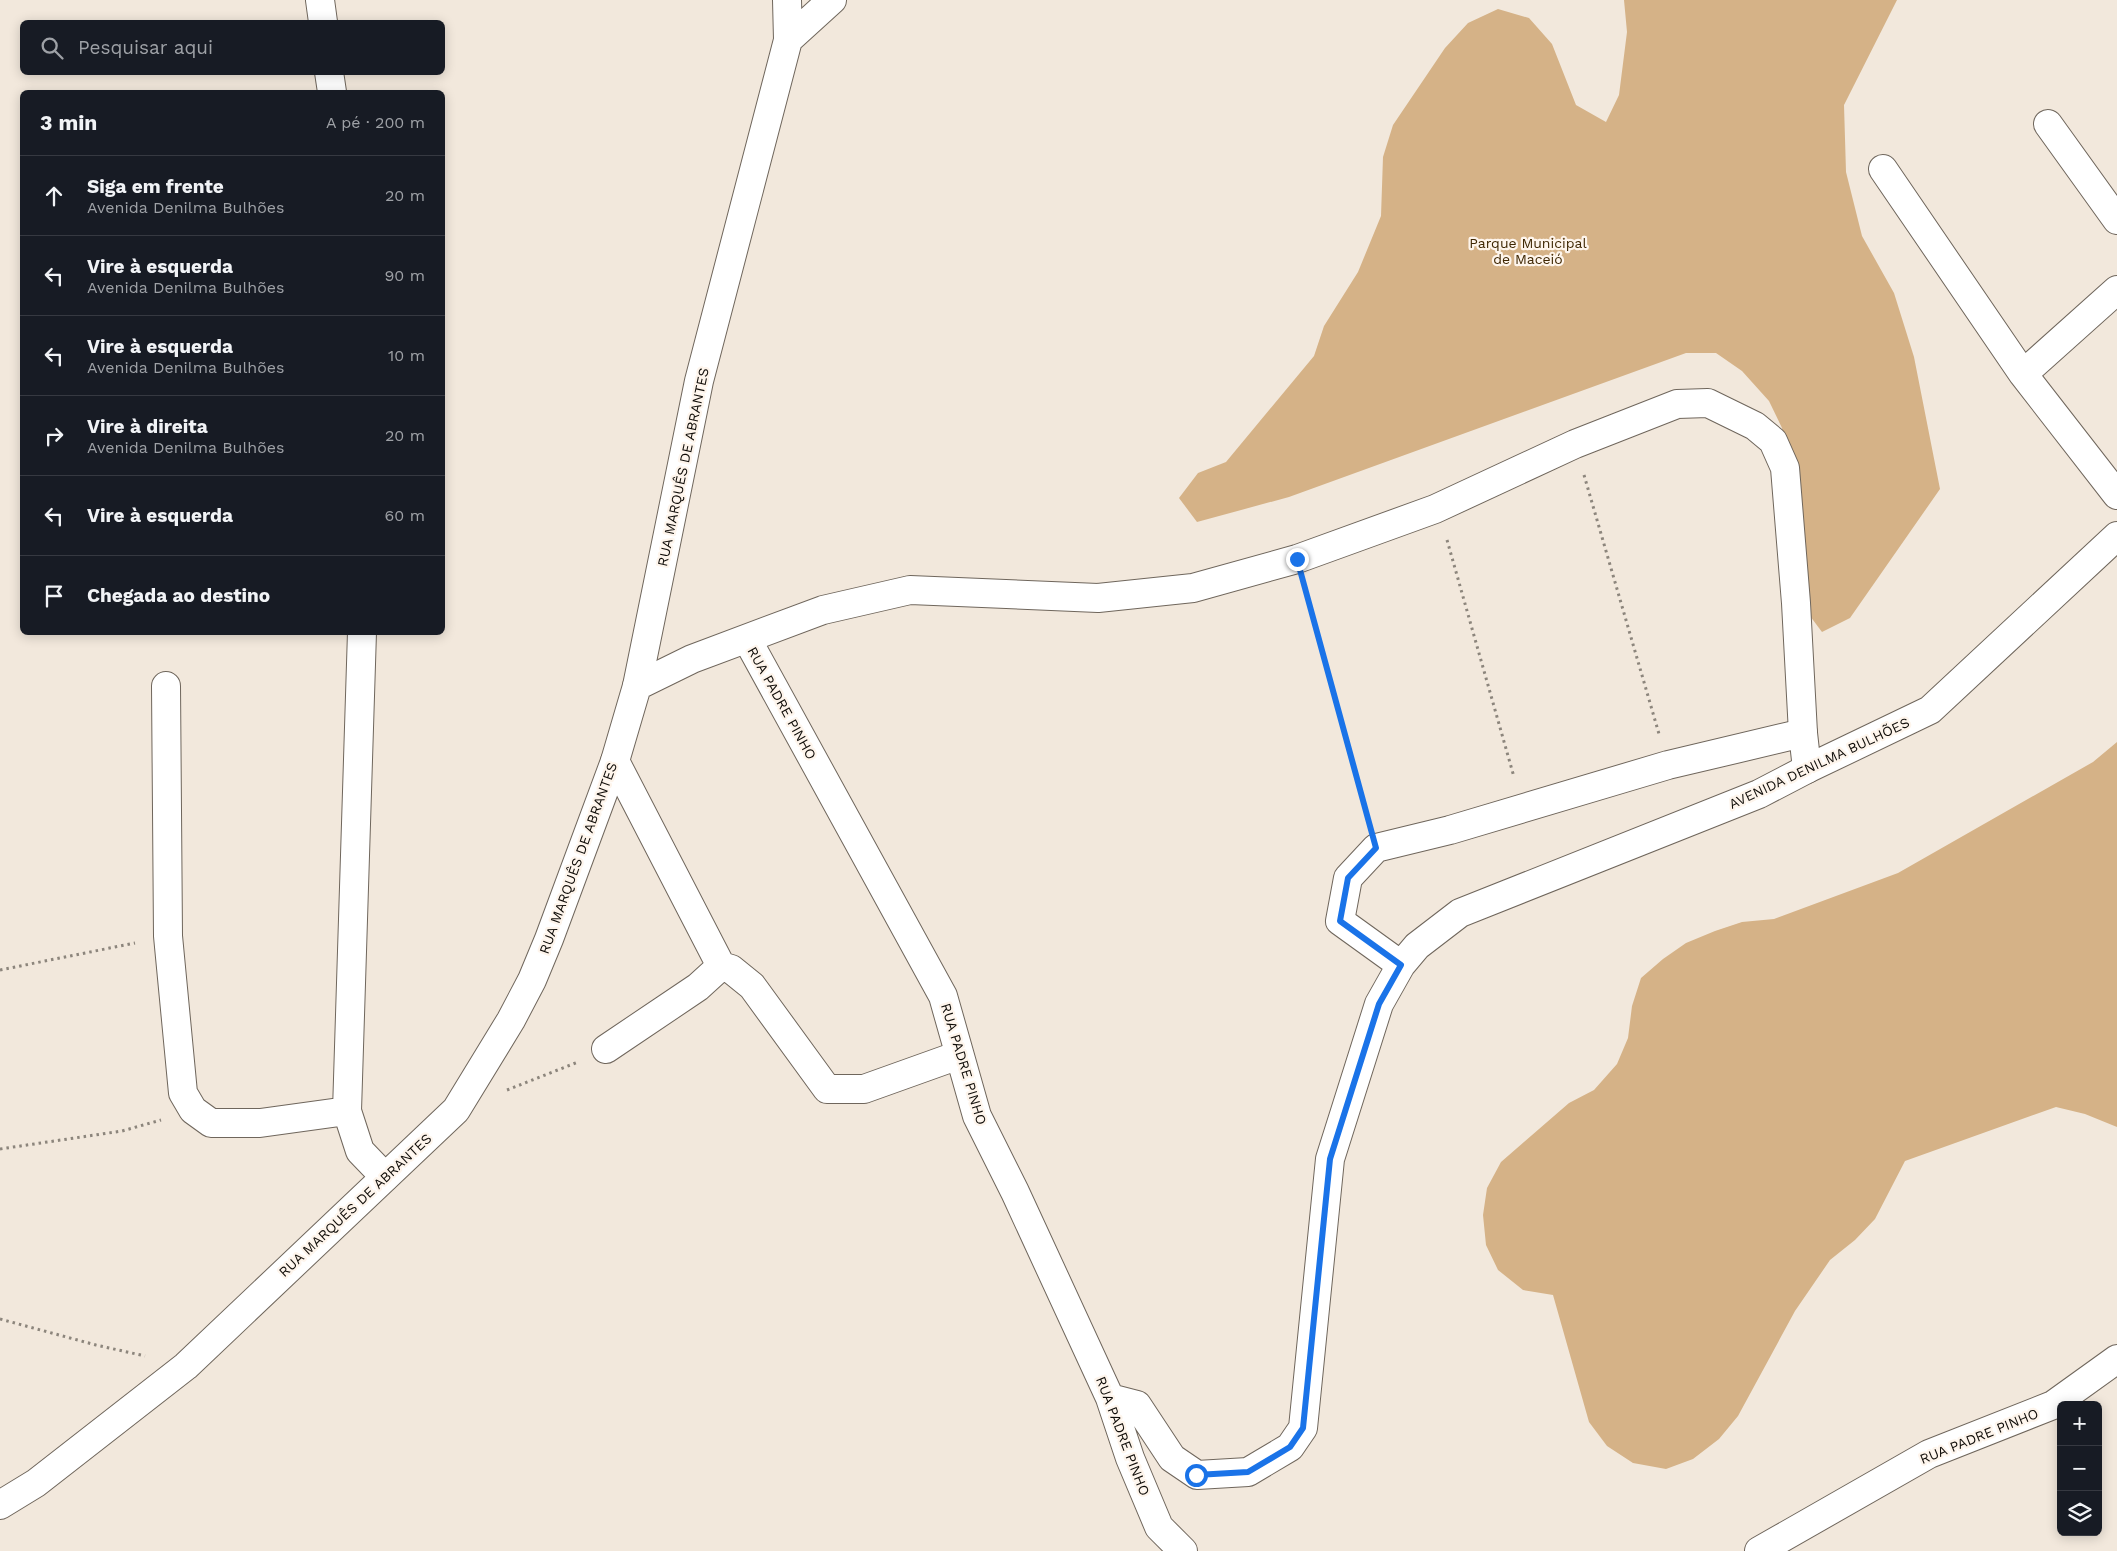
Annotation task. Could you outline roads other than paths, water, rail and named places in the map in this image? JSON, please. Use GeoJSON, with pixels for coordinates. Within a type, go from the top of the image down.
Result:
{"type":"FeatureCollection","features":[{"type":"Feature","properties":{"kind":"street"},"geometry":{"type":"LineString","coordinates":[[320,0],[323,20]]}},
{"type":"Feature","properties":{"kind":"street","name":"RUA MARQUÊS DE ABRANTES"},"geometry":{"type":"LineString","coordinates":[[0,1505],[36,1483],[186,1366],[456,1110],[511,1020],[532,980],[615,761],[637,686],[699,382],[788,40],[787,0]]}},
{"type":"Feature","properties":{"kind":"street"},"geometry":{"type":"LineString","coordinates":[[788,40],[832,0]]}},
{"type":"Feature","properties":{"kind":"street"},"geometry":{"type":"LineString","coordinates":[[329,75],[332,90]]}},
{"type":"Feature","properties":{"kind":"street"},"geometry":{"type":"LineString","coordinates":[[2048,124],[2117,220]]}},
{"type":"Feature","properties":{"kind":"street"},"geometry":{"type":"LineString","coordinates":[[1883,169],[2022,374],[2117,495]]}},
{"type":"Feature","properties":{"kind":"street"},"geometry":{"type":"LineString","coordinates":[[2022,374],[2117,290]]}},
{"type":"Feature","properties":{"kind":"street"},"geometry":{"type":"LineString","coordinates":[[637,686],[692,659],[823,610],[910,590],[1098,598],[1193,588],[1297,559],[1435,509],[1575,444],[1677,404],[1708,403],[1755,426],[1773,441],[1785,468],[1807,769]]}},
{"type":"Feature","properties":{"kind":"street","name":"AVENIDA DENILMA BULHÕES"},"geometry":{"type":"LineString","coordinates":[[1110,1398],[1137,1405],[1172,1458],[1196,1475],[1248,1472],[1290,1447],[1303,1428],[1330,1159],[1379,1004],[1401,965],[1417,946],[1460,913],[1759,794],[1930,710],[2117,536]]}},
{"type":"Feature","properties":{"kind":"street"},"geometry":{"type":"LineString","coordinates":[[362,635],[347,1111],[360,1151],[385,1177]]}},
{"type":"Feature","properties":{"kind":"street","name":"RUA PADRE PINHO"},"geometry":{"type":"LineString","coordinates":[[747,640],[942,996],[977,1116],[1016,1192],[1110,1398],[1130,1458],[1159,1527],[1184,1551]]}},
{"type":"Feature","properties":{"kind":"street"},"geometry":{"type":"LineString","coordinates":[[166,686],[168,936],[182,1093],[193,1110],[211,1123],[260,1123],[347,1111]]}},
{"type":"Feature","properties":{"kind":"street"},"geometry":{"type":"LineString","coordinates":[[1401,965],[1340,921],[1348,878],[1376,848],[1450,830],[1668,765],[1803,733]]}},
{"type":"Feature","properties":{"kind":"street"},"geometry":{"type":"LineString","coordinates":[[615,761],[721,966],[731,969],[752,986],[826,1089],[864,1089],[959,1055]]}},
{"type":"Feature","properties":{"kind":"street"},"geometry":{"type":"LineString","coordinates":[[606,1049],[698,987],[721,966]]}},
{"type":"Feature","properties":{"kind":"street","name":"RUA PADRE PINHO"},"geometry":{"type":"LineString","coordinates":[[1759,1551],[1929,1454],[2053,1406],[2117,1359]]}},
{"type":"Feature","properties":{"kind":"park label","name":"Parque Municipal de Maceió"},"geometry":{"type":"Point","coordinates":[1528,252]}}]}
